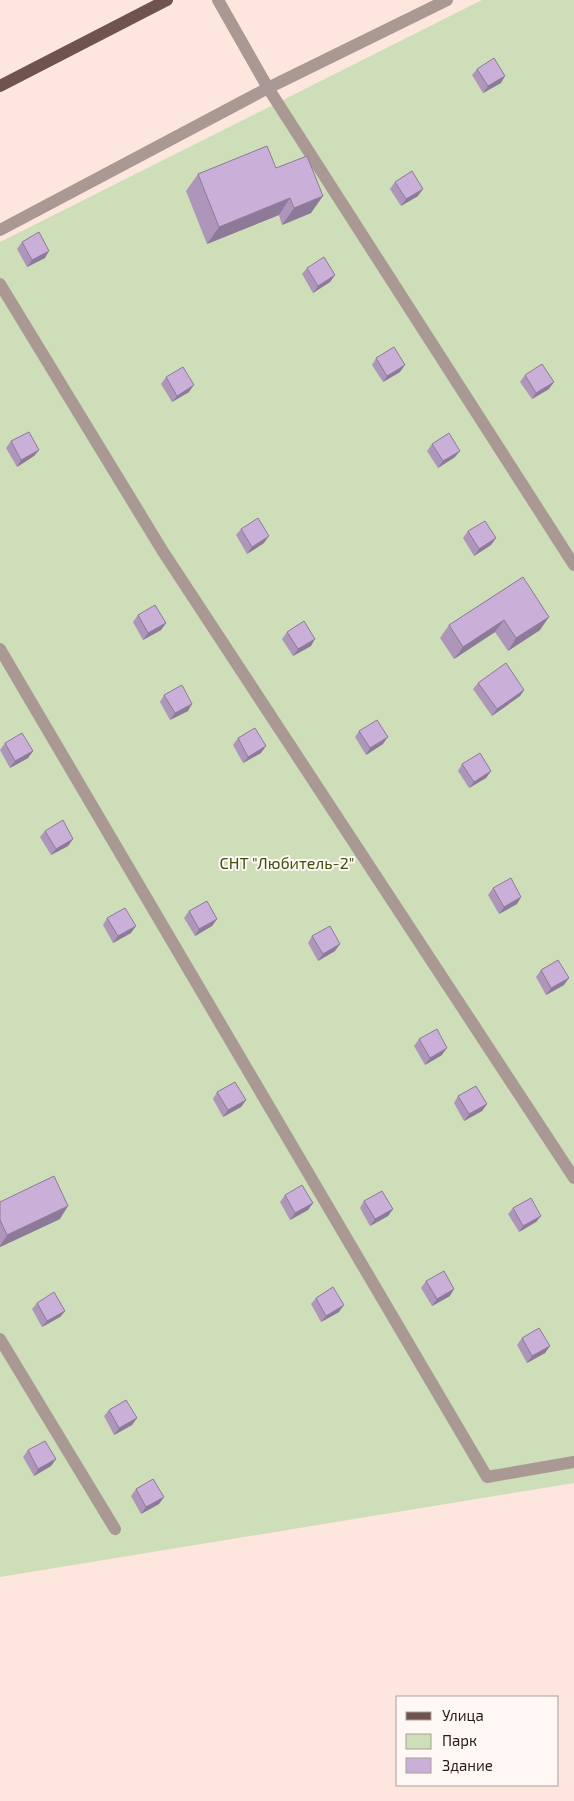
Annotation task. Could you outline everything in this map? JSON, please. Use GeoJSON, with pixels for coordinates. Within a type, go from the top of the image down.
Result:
{"type":"FeatureCollection","features":[{"type":"Feature","properties":{"kind":"main road"},"geometry":{"type":"LineString","coordinates":[[0,86],[167,0]]}},
{"type":"Feature","properties":{"kind":"lane"},"geometry":{"type":"LineString","coordinates":[[218,0],[268,88],[574,565]]}},
{"type":"Feature","properties":{"kind":"lane"},"geometry":{"type":"LineString","coordinates":[[0,230],[268,88],[447,0]]}},
{"type":"Feature","properties":{"kind":"lane"},"geometry":{"type":"LineString","coordinates":[[0,284],[162,550],[574,1178]]}},
{"type":"Feature","properties":{"kind":"lane"},"geometry":{"type":"LineString","coordinates":[[0,649],[487,1477],[574,1462]]}},
{"type":"Feature","properties":{"kind":"lane"},"geometry":{"type":"LineString","coordinates":[[0,1339],[115,1529]]}},
{"type":"Feature","properties":{"kind":"green space","name":"СНТ \"Любитель-2\""},"geometry":{"type":"Polygon","coordinates":[[[482,0],[574,0],[574,1483],[0,1577],[0,242],[482,0]]]}},
{"type":"Feature","properties":{"kind":"building"},"geometry":{"type":"Polygon","coordinates":[[[494,58],[505,76],[488,86],[477,69],[494,58]]]}},
{"type":"Feature","properties":{"kind":"building"},"geometry":{"type":"Polygon","coordinates":[[[267,146],[276,168],[307,156],[323,196],[294,208],[290,198],[219,227],[198,174],[267,146]]]}},
{"type":"Feature","properties":{"kind":"building"},"geometry":{"type":"Polygon","coordinates":[[[412,171],[423,189],[406,199],[395,182],[412,171]]]}},
{"type":"Feature","properties":{"kind":"building"},"geometry":{"type":"Polygon","coordinates":[[[39,232],[49,251],[32,260],[22,242],[39,232]]]}},
{"type":"Feature","properties":{"kind":"building"},"geometry":{"type":"Polygon","coordinates":[[[324,257],[335,275],[318,286],[307,268],[324,257]]]}},
{"type":"Feature","properties":{"kind":"building"},"geometry":{"type":"Polygon","coordinates":[[[394,347],[405,365],[387,376],[376,358],[394,347]]]}},
{"type":"Feature","properties":{"kind":"building"},"geometry":{"type":"Polygon","coordinates":[[[542,364],[554,382],[536,393],[525,375],[542,364]]]}},
{"type":"Feature","properties":{"kind":"building"},"geometry":{"type":"Polygon","coordinates":[[[183,367],[194,385],[177,396],[166,377],[183,367]]]}},
{"type":"Feature","properties":{"kind":"building"},"geometry":{"type":"Polygon","coordinates":[[[29,432],[39,450],[21,460],[11,441],[29,432]]]}},
{"type":"Feature","properties":{"kind":"building"},"geometry":{"type":"Polygon","coordinates":[[[449,433],[460,451],[443,461],[432,444],[449,433]]]}},
{"type":"Feature","properties":{"kind":"building"},"geometry":{"type":"Polygon","coordinates":[[[258,518],[269,536],[252,547],[241,529],[258,518]]]}},
{"type":"Feature","properties":{"kind":"building"},"geometry":{"type":"Polygon","coordinates":[[[485,521],[496,538],[479,549],[468,531],[485,521]]]}},
{"type":"Feature","properties":{"kind":"building"},"geometry":{"type":"Polygon","coordinates":[[[523,577],[549,617],[516,638],[504,620],[463,647],[449,625],[523,577]]]}},
{"type":"Feature","properties":{"kind":"building"},"geometry":{"type":"Polygon","coordinates":[[[155,605],[166,623],[148,633],[138,615],[155,605]]]}},
{"type":"Feature","properties":{"kind":"building"},"geometry":{"type":"Polygon","coordinates":[[[304,621],[315,639],[298,649],[287,632],[304,621]]]}},
{"type":"Feature","properties":{"kind":"building"},"geometry":{"type":"Polygon","coordinates":[[[506,663],[524,690],[497,709],[478,683],[506,663]]]}},
{"type":"Feature","properties":{"kind":"building"},"geometry":{"type":"Polygon","coordinates":[[[182,685],[192,704],[175,713],[164,695],[182,685]]]}},
{"type":"Feature","properties":{"kind":"building"},"geometry":{"type":"Polygon","coordinates":[[[377,720],[388,737],[370,748],[359,731],[377,720]]]}},
{"type":"Feature","properties":{"kind":"building"},"geometry":{"type":"Polygon","coordinates":[[[255,728],[266,746],[248,757],[238,738],[255,728]]]}},
{"type":"Feature","properties":{"kind":"building"},"geometry":{"type":"Polygon","coordinates":[[[22,733],[33,751],[15,761],[5,743],[22,733]]]}},
{"type":"Feature","properties":{"kind":"building"},"geometry":{"type":"Polygon","coordinates":[[[480,753],[491,771],[474,782],[462,764],[480,753]]]}},
{"type":"Feature","properties":{"kind":"building"},"geometry":{"type":"Polygon","coordinates":[[[63,820],[73,839],[56,849],[45,831],[63,820]]]}},
{"type":"Feature","properties":{"kind":"building"},"geometry":{"type":"Polygon","coordinates":[[[511,878],[521,897],[504,907],[493,888],[511,878]]]}},
{"type":"Feature","properties":{"kind":"building"},"geometry":{"type":"Polygon","coordinates":[[[207,901],[217,919],[199,929],[189,911],[207,901]]]}},
{"type":"Feature","properties":{"kind":"building"},"geometry":{"type":"Polygon","coordinates":[[[125,908],[136,926],[118,936],[107,918],[125,908]]]}},
{"type":"Feature","properties":{"kind":"building"},"geometry":{"type":"Polygon","coordinates":[[[330,926],[340,944],[323,954],[312,936],[330,926]]]}},
{"type":"Feature","properties":{"kind":"building"},"geometry":{"type":"Polygon","coordinates":[[[558,960],[569,978],[551,988],[541,970],[558,960]]]}},
{"type":"Feature","properties":{"kind":"building"},"geometry":{"type":"Polygon","coordinates":[[[437,1029],[447,1048],[430,1058],[419,1039],[437,1029]]]}},
{"type":"Feature","properties":{"kind":"building"},"geometry":{"type":"Polygon","coordinates":[[[235,1082],[246,1100],[228,1110],[217,1092],[235,1082]]]}},
{"type":"Feature","properties":{"kind":"building"},"geometry":{"type":"Polygon","coordinates":[[[476,1086],[487,1104],[469,1114],[458,1096],[476,1086]]]}},
{"type":"Feature","properties":{"kind":"building"},"geometry":{"type":"Polygon","coordinates":[[[54,1176],[68,1206],[7,1235],[0,1220],[0,1202],[54,1176]]]}},
{"type":"Feature","properties":{"kind":"building"},"geometry":{"type":"Polygon","coordinates":[[[302,1185],[313,1203],[295,1213],[285,1195],[302,1185]]]}},
{"type":"Feature","properties":{"kind":"building"},"geometry":{"type":"Polygon","coordinates":[[[382,1191],[393,1209],[375,1219],[364,1201],[382,1191]]]}},
{"type":"Feature","properties":{"kind":"building"},"geometry":{"type":"Polygon","coordinates":[[[531,1198],[541,1216],[523,1226],[513,1208],[531,1198]]]}},
{"type":"Feature","properties":{"kind":"building"},"geometry":{"type":"Polygon","coordinates":[[[444,1271],[454,1289],[437,1299],[426,1281],[444,1271]]]}},
{"type":"Feature","properties":{"kind":"building"},"geometry":{"type":"Polygon","coordinates":[[[333,1287],[344,1305],[326,1316],[316,1298],[333,1287]]]}},
{"type":"Feature","properties":{"kind":"building"},"geometry":{"type":"Polygon","coordinates":[[[54,1292],[65,1311],[47,1321],[37,1303],[54,1292]]]}},
{"type":"Feature","properties":{"kind":"building"},"geometry":{"type":"Polygon","coordinates":[[[539,1328],[550,1346],[532,1356],[522,1338],[539,1328]]]}},
{"type":"Feature","properties":{"kind":"building"},"geometry":{"type":"Polygon","coordinates":[[[126,1400],[137,1418],[119,1428],[109,1410],[126,1400]]]}},
{"type":"Feature","properties":{"kind":"building"},"geometry":{"type":"Polygon","coordinates":[[[45,1441],[56,1459],[38,1469],[28,1450],[45,1441]]]}},
{"type":"Feature","properties":{"kind":"building"},"geometry":{"type":"Polygon","coordinates":[[[153,1479],[164,1497],[146,1507],[136,1489],[153,1479]]]}}]}
